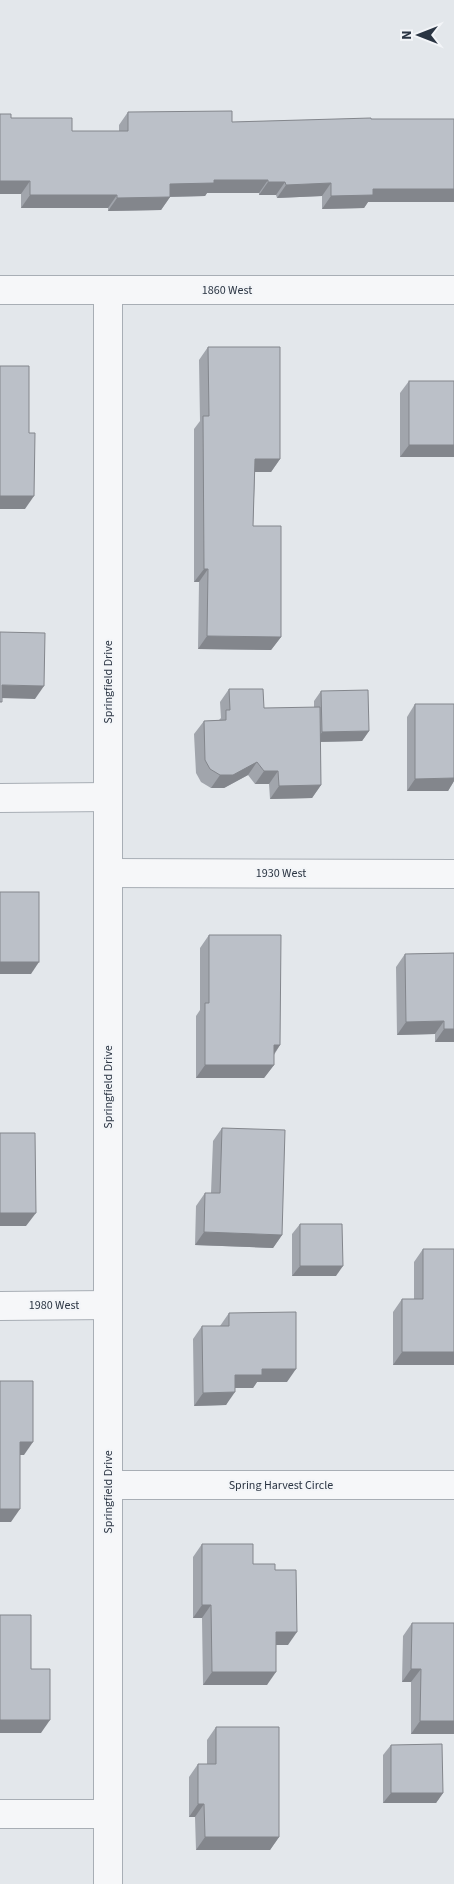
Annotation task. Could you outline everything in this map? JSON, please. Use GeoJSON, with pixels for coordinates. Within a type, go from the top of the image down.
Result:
{"type":"FeatureCollection","features":[{"type":"Feature","properties":{"kind":"street","name":"1860 West"},"geometry":{"type":"LineString","coordinates":[[0,290],[454,290]]}},
{"type":"Feature","properties":{"kind":"street","name":"Springfield Drive"},"geometry":{"type":"LineString","coordinates":[[108,290],[108,1884]]}},
{"type":"Feature","properties":{"kind":"street"},"geometry":{"type":"LineString","coordinates":[[0,798],[108,797]]}},
{"type":"Feature","properties":{"kind":"street","name":"1930 West"},"geometry":{"type":"LineString","coordinates":[[108,873],[454,874]]}},
{"type":"Feature","properties":{"kind":"street","name":"1980 West"},"geometry":{"type":"LineString","coordinates":[[0,1306],[108,1305]]}},
{"type":"Feature","properties":{"kind":"street","name":"Spring Harvest Circle"},"geometry":{"type":"LineString","coordinates":[[108,1485],[454,1485]]}},
{"type":"Feature","properties":{"kind":"street"},"geometry":{"type":"LineString","coordinates":[[0,1814],[108,1814]]}},
{"type":"Feature","properties":{"kind":"building"},"geometry":{"type":"Polygon","coordinates":[[[232,111],[232,122],[371,118],[454,119],[454,189],[373,189],[373,195],[331,196],[331,183],[286,185],[285,182],[268,182],[268,180],[214,180],[214,183],[170,184],[170,197],[117,198],[117,195],[30,195],[30,181],[0,181],[0,114],[11,114],[11,118],[72,118],[72,131],[128,131],[128,112],[232,111]]]}},
{"type":"Feature","properties":{"kind":"building"},"geometry":{"type":"Polygon","coordinates":[[[208,347],[280,347],[280,459],[255,459],[253,526],[281,526],[281,637],[207,636],[208,569],[204,569],[203,416],[209,416],[208,347]]]}},
{"type":"Feature","properties":{"kind":"building"},"geometry":{"type":"Polygon","coordinates":[[[0,366],[29,366],[29,433],[35,433],[34,496],[0,496],[0,366]]]}},
{"type":"Feature","properties":{"kind":"building"},"geometry":{"type":"Polygon","coordinates":[[[409,381],[454,381],[454,445],[409,445],[409,381]]]}},
{"type":"Feature","properties":{"kind":"building"},"geometry":{"type":"Polygon","coordinates":[[[0,632],[45,633],[44,686],[2,685],[2,702],[0,702],[0,632]]]}},
{"type":"Feature","properties":{"kind":"building"},"geometry":{"type":"Polygon","coordinates":[[[229,689],[263,689],[264,708],[320,707],[321,785],[279,786],[278,771],[264,771],[257,762],[233,775],[220,775],[210,769],[205,760],[204,721],[226,720],[226,710],[230,710],[229,689]]]}},
{"type":"Feature","properties":{"kind":"building"},"geometry":{"type":"Polygon","coordinates":[[[368,690],[369,731],[322,732],[321,691],[368,690]]]}},
{"type":"Feature","properties":{"kind":"building"},"geometry":{"type":"Polygon","coordinates":[[[415,704],[454,704],[454,778],[415,779],[415,704]]]}},
{"type":"Feature","properties":{"kind":"building"},"geometry":{"type":"Polygon","coordinates":[[[0,892],[39,892],[39,962],[0,962],[0,892]]]}},
{"type":"Feature","properties":{"kind":"building"},"geometry":{"type":"Polygon","coordinates":[[[209,935],[281,935],[280,1045],[274,1045],[274,1065],[205,1065],[205,1003],[209,1003],[209,935]]]}},
{"type":"Feature","properties":{"kind":"building"},"geometry":{"type":"Polygon","coordinates":[[[454,953],[454,1029],[444,1029],[444,1021],[406,1022],[405,954],[454,953]]]}},
{"type":"Feature","properties":{"kind":"building"},"geometry":{"type":"Polygon","coordinates":[[[222,1128],[285,1130],[282,1235],[204,1232],[205,1193],[220,1193],[222,1128]]]}},
{"type":"Feature","properties":{"kind":"building"},"geometry":{"type":"Polygon","coordinates":[[[0,1133],[35,1133],[36,1213],[0,1213],[0,1133]]]}},
{"type":"Feature","properties":{"kind":"building"},"geometry":{"type":"Polygon","coordinates":[[[300,1224],[342,1224],[343,1266],[300,1266],[300,1224]]]}},
{"type":"Feature","properties":{"kind":"building"},"geometry":{"type":"Polygon","coordinates":[[[423,1249],[454,1249],[454,1352],[402,1352],[402,1299],[423,1299],[423,1249]]]}},
{"type":"Feature","properties":{"kind":"building"},"geometry":{"type":"Polygon","coordinates":[[[296,1312],[296,1369],[262,1369],[262,1375],[235,1375],[235,1392],[203,1393],[202,1326],[229,1326],[229,1313],[296,1312]]]}},
{"type":"Feature","properties":{"kind":"building"},"geometry":{"type":"Polygon","coordinates":[[[0,1381],[33,1381],[33,1442],[20,1442],[20,1509],[0,1509],[0,1381]]]}},
{"type":"Feature","properties":{"kind":"building"},"geometry":{"type":"Polygon","coordinates":[[[202,1544],[253,1544],[253,1564],[275,1564],[275,1570],[296,1570],[297,1632],[276,1632],[276,1672],[212,1672],[211,1605],[202,1605],[202,1544]]]}},
{"type":"Feature","properties":{"kind":"building"},"geometry":{"type":"Polygon","coordinates":[[[0,1615],[31,1615],[31,1669],[50,1669],[50,1720],[0,1720],[0,1615]]]}},
{"type":"Feature","properties":{"kind":"building"},"geometry":{"type":"Polygon","coordinates":[[[412,1623],[454,1623],[454,1721],[420,1721],[421,1669],[411,1669],[412,1623]]]}},
{"type":"Feature","properties":{"kind":"building"},"geometry":{"type":"Polygon","coordinates":[[[216,1727],[279,1727],[279,1837],[205,1837],[204,1804],[198,1804],[198,1764],[216,1764],[216,1727]]]}},
{"type":"Feature","properties":{"kind":"building"},"geometry":{"type":"Polygon","coordinates":[[[442,1744],[443,1793],[391,1793],[391,1745],[442,1744]]]}}]}
